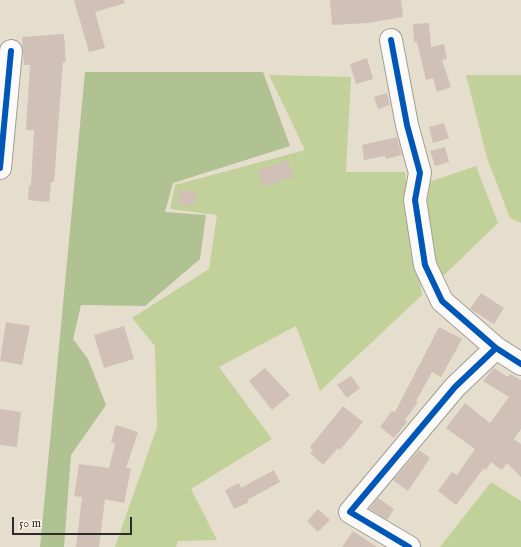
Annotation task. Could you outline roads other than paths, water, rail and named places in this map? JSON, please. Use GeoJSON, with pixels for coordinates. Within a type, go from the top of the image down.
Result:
{"type":"FeatureCollection","features":[{"type":"Feature","properties":{"kind":"street"},"geometry":{"type":"LineString","coordinates":[[391,40],[402,104],[420,173],[415,200],[425,265],[442,301],[496,348],[521,364]]}},
{"type":"Feature","properties":{"kind":"street"},"geometry":{"type":"LineString","coordinates":[[0,155],[10,51]]}},
{"type":"Feature","properties":{"kind":"street"},"geometry":{"type":"LineString","coordinates":[[409,547],[350,512],[455,387],[496,348]]}}]}
